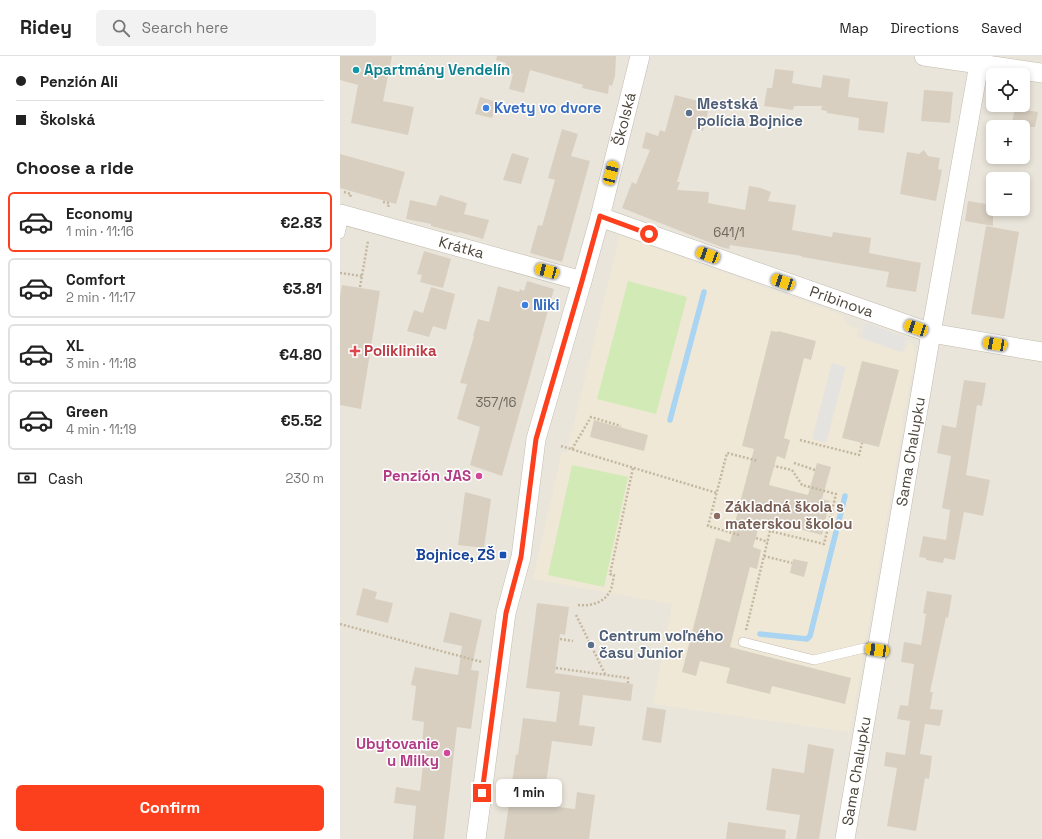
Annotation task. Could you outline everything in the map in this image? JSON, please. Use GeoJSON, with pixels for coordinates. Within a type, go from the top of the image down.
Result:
{"type":"FeatureCollection","features":[{"type":"Feature","properties":{"kind":"street","name":"Školská"},"geometry":{"type":"LineString","coordinates":[[476,839],[506,613],[521,557],[536,439],[600,216],[640,56]]}},
{"type":"Feature","properties":{"kind":"street"},"geometry":{"type":"LineString","coordinates":[[924,56],[1042,73]]}},
{"type":"Feature","properties":{"kind":"street","name":"Sama Chalupku"},"geometry":{"type":"LineString","coordinates":[[845,839],[931,334],[979,64]]}},
{"type":"Feature","properties":{"kind":"street","name":"Krátka"},"geometry":{"type":"LineString","coordinates":[[342,214],[582,281]]}},
{"type":"Feature","properties":{"kind":"street","name":"Pribinova"},"geometry":{"type":"LineString","coordinates":[[600,216],[931,334],[1042,352]]}},
{"type":"Feature","properties":{"kind":"lane"},"geometry":{"type":"LineString","coordinates":[[340,234],[342,214]]}},
{"type":"Feature","properties":{"kind":"lane"},"geometry":{"type":"LineString","coordinates":[[743,642],[814,660],[864,648],[877,650]]}},
{"type":"Feature","properties":{"kind":"path"},"geometry":{"type":"LineString","coordinates":[[360,287],[371,222]]}},
{"type":"Feature","properties":{"kind":"path"},"geometry":{"type":"LineString","coordinates":[[340,273],[362,276]]}},
{"type":"Feature","properties":{"kind":"path"},"geometry":{"type":"LineString","coordinates":[[572,449],[591,417],[621,426]]}},
{"type":"Feature","properties":{"kind":"path"},"geometry":{"type":"LineString","coordinates":[[800,440],[858,455],[862,443]]}},
{"type":"Feature","properties":{"kind":"path"},"geometry":{"type":"LineString","coordinates":[[562,446],[717,493]]}},
{"type":"Feature","properties":{"kind":"path"},"geometry":{"type":"LineString","coordinates":[[739,535],[708,526],[727,453],[758,461]]}},
{"type":"Feature","properties":{"kind":"path"},"geometry":{"type":"LineString","coordinates":[[794,463],[815,470]]}},
{"type":"Feature","properties":{"kind":"path"},"geometry":{"type":"LineString","coordinates":[[743,642],[770,531],[824,544],[836,494],[802,485],[792,470],[774,466]]}},
{"type":"Feature","properties":{"kind":"path"},"geometry":{"type":"LineString","coordinates":[[578,605],[589,606],[601,602],[610,593],[614,574],[610,574],[633,468]]}},
{"type":"Feature","properties":{"kind":"path"},"geometry":{"type":"LineString","coordinates":[[756,538],[768,542]]}},
{"type":"Feature","properties":{"kind":"path"},"geometry":{"type":"LineString","coordinates":[[764,556],[792,563]]}},
{"type":"Feature","properties":{"kind":"path"},"geometry":{"type":"LineString","coordinates":[[576,615],[605,675]]}},
{"type":"Feature","properties":{"kind":"path"},"geometry":{"type":"LineString","coordinates":[[340,624],[486,663]]}},
{"type":"Feature","properties":{"kind":"path"},"geometry":{"type":"LineString","coordinates":[[560,639],[573,641]]}},
{"type":"Feature","properties":{"kind":"path"},"geometry":{"type":"LineString","coordinates":[[556,668],[628,678],[628,683]]}},
{"type":"Feature","properties":{"kind":"shaded area"},"geometry":{"type":"Polygon","coordinates":[[[340,56],[1042,56],[1042,839],[340,839],[340,56]]]}},
{"type":"Feature","properties":{"kind":"shaded area","name":"Základná škola s materskou školou"},"geometry":{"type":"Polygon","coordinates":[[[620,235],[844,316],[845,324],[859,329],[856,337],[904,353],[910,340],[914,347],[915,355],[906,404],[902,417],[903,423],[850,732],[653,704],[672,604],[533,579],[562,452],[567,453],[620,235]]]}},
{"type":"Feature","properties":{"kind":"shaded area"},"geometry":{"type":"Polygon","coordinates":[[[866,323],[906,338],[901,352],[861,337],[866,323]]]}},
{"type":"Feature","properties":{"kind":"shaded area"},"geometry":{"type":"Polygon","coordinates":[[[832,363],[846,367],[826,443],[812,439],[832,363]]]}},
{"type":"Feature","properties":{"kind":"green space"},"geometry":{"type":"Polygon","coordinates":[[[628,281],[687,297],[656,414],[597,399],[628,281]]]}},
{"type":"Feature","properties":{"kind":"green space"},"geometry":{"type":"Polygon","coordinates":[[[572,465],[628,477],[604,587],[548,575],[572,465]]]}},
{"type":"Feature","properties":{"kind":"building"},"geometry":{"type":"Polygon","coordinates":[[[340,56],[392,56],[383,101],[414,107],[408,135],[351,123],[358,85],[340,80],[340,56]]]}},
{"type":"Feature","properties":{"kind":"building"},"geometry":{"type":"Polygon","coordinates":[[[497,56],[616,56],[615,76],[612,86],[609,85],[608,94],[582,88],[583,85],[530,70],[524,93],[509,89],[513,74],[503,71],[506,63],[496,60],[497,56]]]}},
{"type":"Feature","properties":{"kind":"building"},"geometry":{"type":"Polygon","coordinates":[[[775,69],[794,71],[792,83],[821,88],[823,75],[850,79],[848,97],[888,102],[884,133],[858,130],[859,118],[827,113],[827,111],[821,110],[822,106],[794,106],[793,110],[764,106],[767,88],[772,88],[775,69]]]}},
{"type":"Feature","properties":{"kind":"building"},"geometry":{"type":"Polygon","coordinates":[[[924,90],[953,92],[950,123],[921,121],[924,90]]]}},
{"type":"Feature","properties":{"kind":"building"},"geometry":{"type":"Polygon","coordinates":[[[675,95],[710,104],[703,131],[693,129],[677,182],[680,182],[677,190],[709,192],[708,203],[745,210],[749,186],[761,188],[771,192],[768,201],[796,205],[792,230],[832,237],[833,232],[871,238],[869,253],[921,263],[916,292],[886,287],[889,272],[802,256],[730,245],[729,249],[622,208],[632,182],[636,184],[650,150],[642,148],[646,132],[658,136],[660,130],[665,132],[675,95]]]}},
{"type":"Feature","properties":{"kind":"building","name":"Kvety vo dvore"},"geometry":{"type":"Polygon","coordinates":[[[480,97],[497,102],[492,118],[475,114],[480,97]]]}},
{"type":"Feature","properties":{"kind":"building"},"geometry":{"type":"Polygon","coordinates":[[[1030,111],[1038,112],[1035,127],[1030,127],[1030,120],[1012,120],[1014,112],[1030,112],[1030,111]]]}},
{"type":"Feature","properties":{"kind":"building"},"geometry":{"type":"Polygon","coordinates":[[[562,129],[578,134],[571,156],[590,161],[562,262],[530,253],[538,225],[542,226],[555,180],[548,178],[562,129]]]}},
{"type":"Feature","properties":{"kind":"building"},"geometry":{"type":"Polygon","coordinates":[[[924,150],[928,156],[940,158],[938,169],[942,170],[936,201],[900,194],[907,152],[919,154],[924,150]]]}},
{"type":"Feature","properties":{"kind":"building"},"geometry":{"type":"Polygon","coordinates":[[[512,153],[529,158],[521,184],[503,180],[512,153]]]}},
{"type":"Feature","properties":{"kind":"building"},"geometry":{"type":"Polygon","coordinates":[[[340,154],[405,172],[396,204],[340,188],[340,154]]]}},
{"type":"Feature","properties":{"kind":"building"},"geometry":{"type":"Polygon","coordinates":[[[440,195],[467,203],[464,214],[489,220],[483,239],[431,226],[431,224],[406,219],[410,200],[436,206],[440,195]]]}},
{"type":"Feature","properties":{"kind":"building"},"geometry":{"type":"Polygon","coordinates":[[[968,201],[986,204],[986,216],[993,216],[993,226],[965,221],[968,201]]]}},
{"type":"Feature","properties":{"kind":"building"},"geometry":{"type":"Polygon","coordinates":[[[986,226],[1019,232],[1004,319],[971,314],[986,226]]]}},
{"type":"Feature","properties":{"kind":"building"},"geometry":{"type":"Polygon","coordinates":[[[424,251],[451,259],[443,288],[420,282],[422,275],[417,274],[424,251]]]}},
{"type":"Feature","properties":{"kind":"building"},"geometry":{"type":"Polygon","coordinates":[[[527,281],[554,289],[502,476],[470,465],[480,427],[457,419],[467,384],[460,383],[478,319],[489,322],[498,286],[519,292],[520,289],[524,291],[527,281]]]}},
{"type":"Feature","properties":{"kind":"building","name":"Poliklinika"},"geometry":{"type":"Polygon","coordinates":[[[342,285],[380,291],[361,409],[340,405],[340,296],[342,285]]]}},
{"type":"Feature","properties":{"kind":"building"},"geometry":{"type":"Polygon","coordinates":[[[431,287],[455,294],[446,330],[433,326],[429,337],[407,331],[414,310],[423,313],[431,287]]]}},
{"type":"Feature","properties":{"kind":"building"},"geometry":{"type":"Polygon","coordinates":[[[771,331],[778,331],[816,341],[811,360],[804,358],[784,438],[790,440],[785,459],[777,456],[769,485],[808,495],[817,463],[831,467],[822,499],[830,501],[822,535],[761,519],[753,547],[761,550],[757,569],[750,567],[730,647],[851,678],[845,704],[772,686],[770,694],[726,683],[730,668],[700,661],[696,676],[682,672],[716,538],[730,542],[754,449],[742,446],[771,331]]]}},
{"type":"Feature","properties":{"kind":"building"},"geometry":{"type":"Polygon","coordinates":[[[862,361],[899,370],[879,447],[842,438],[862,361]]]}},
{"type":"Feature","properties":{"kind":"building"},"geometry":{"type":"Polygon","coordinates":[[[964,380],[986,383],[982,406],[977,405],[966,475],[990,480],[983,516],[964,512],[955,560],[944,558],[943,563],[926,560],[926,558],[919,557],[923,536],[946,540],[950,510],[942,508],[951,456],[937,453],[942,425],[956,428],[964,380]]]}},
{"type":"Feature","properties":{"kind":"building"},"geometry":{"type":"Polygon","coordinates":[[[594,420],[648,435],[644,451],[590,437],[594,420]]]}},
{"type":"Feature","properties":{"kind":"building"},"geometry":{"type":"Polygon","coordinates":[[[465,492],[491,499],[484,548],[458,545],[465,492]]]}},
{"type":"Feature","properties":{"kind":"building"},"geometry":{"type":"Polygon","coordinates":[[[793,559],[808,562],[804,577],[790,573],[793,559]]]}},
{"type":"Feature","properties":{"kind":"building"},"geometry":{"type":"Polygon","coordinates":[[[363,588],[377,592],[375,599],[393,603],[388,623],[356,615],[363,588]]]}},
{"type":"Feature","properties":{"kind":"building"},"geometry":{"type":"Polygon","coordinates":[[[927,591],[952,595],[930,692],[933,692],[930,709],[943,710],[940,726],[925,724],[920,754],[932,756],[929,779],[925,778],[916,831],[887,826],[897,768],[884,766],[886,752],[905,755],[910,721],[897,719],[900,705],[908,706],[914,664],[901,662],[904,642],[921,645],[926,614],[923,613],[927,591]]]}},
{"type":"Feature","properties":{"kind":"building"},"geometry":{"type":"Polygon","coordinates":[[[537,603],[569,607],[565,635],[560,634],[555,673],[633,684],[631,701],[583,695],[579,725],[595,727],[592,746],[552,741],[543,805],[575,809],[577,792],[595,795],[589,839],[504,839],[516,754],[518,755],[523,718],[556,722],[560,692],[526,688],[537,603]]]}},
{"type":"Feature","properties":{"kind":"building"},"geometry":{"type":"Polygon","coordinates":[[[450,612],[482,620],[471,670],[479,671],[471,729],[457,727],[444,839],[413,839],[416,806],[394,803],[396,787],[420,791],[424,756],[421,755],[424,722],[412,720],[416,686],[411,685],[415,667],[458,675],[462,646],[443,642],[450,612]]]}},
{"type":"Feature","properties":{"kind":"building"},"geometry":{"type":"Polygon","coordinates":[[[647,707],[666,710],[661,743],[642,740],[647,707]]]}},
{"type":"Feature","properties":{"kind":"building"},"geometry":{"type":"Polygon","coordinates":[[[808,744],[834,749],[819,839],[796,839],[800,815],[766,810],[772,768],[804,773],[808,744]]]}},
{"type":"Feature","properties":{"kind":"building"},"geometry":{"type":"Polygon","coordinates":[[[728,822],[786,830],[785,839],[726,839],[728,822]]]}},
{"type":"Feature","properties":{"kind":"waterway"},"geometry":{"type":"LineString","coordinates":[[670,420],[704,292]]}},
{"type":"Feature","properties":{"kind":"waterway"},"geometry":{"type":"LineString","coordinates":[[760,634],[807,639],[810,636],[845,496]]}},
{"type":"Feature","properties":{"kind":"place","name":"Apartmány Vendelín"},"geometry":{"type":"Point","coordinates":[356,70]}},
{"type":"Feature","properties":{"kind":"place","name":"Kvety vo dvore"},"geometry":{"type":"Point","coordinates":[486,108]}},
{"type":"Feature","properties":{"kind":"place","name":"Mestská polícia Bojnice"},"geometry":{"type":"Point","coordinates":[689,113]}},
{"type":"Feature","properties":{"kind":"place","name":"Niki"},"geometry":{"type":"Point","coordinates":[525,305]}},
{"type":"Feature","properties":{"kind":"place","name":"Poliklinika"},"geometry":{"type":"Point","coordinates":[355,351]}},
{"type":"Feature","properties":{"kind":"place","name":"Penzión JAS"},"geometry":{"type":"Point","coordinates":[479,476]}},
{"type":"Feature","properties":{"kind":"place","name":"Základná škola s materskou školou"},"geometry":{"type":"Point","coordinates":[717,516]}},
{"type":"Feature","properties":{"kind":"place","name":"Bojnice, ZŠ"},"geometry":{"type":"Point","coordinates":[503,555]}},
{"type":"Feature","properties":{"kind":"place","name":"Centrum voľného času Junior"},"geometry":{"type":"Point","coordinates":[591,645]}},
{"type":"Feature","properties":{"kind":"place","name":"Ubytovanie u Milky"},"geometry":{"type":"Point","coordinates":[447,753]}},
{"type":"Feature","properties":{"kind":"route"},"geometry":{"type":"LineString","coordinates":[[482,793],[506,613],[521,557],[536,439],[600,216],[649,234]]}}]}
